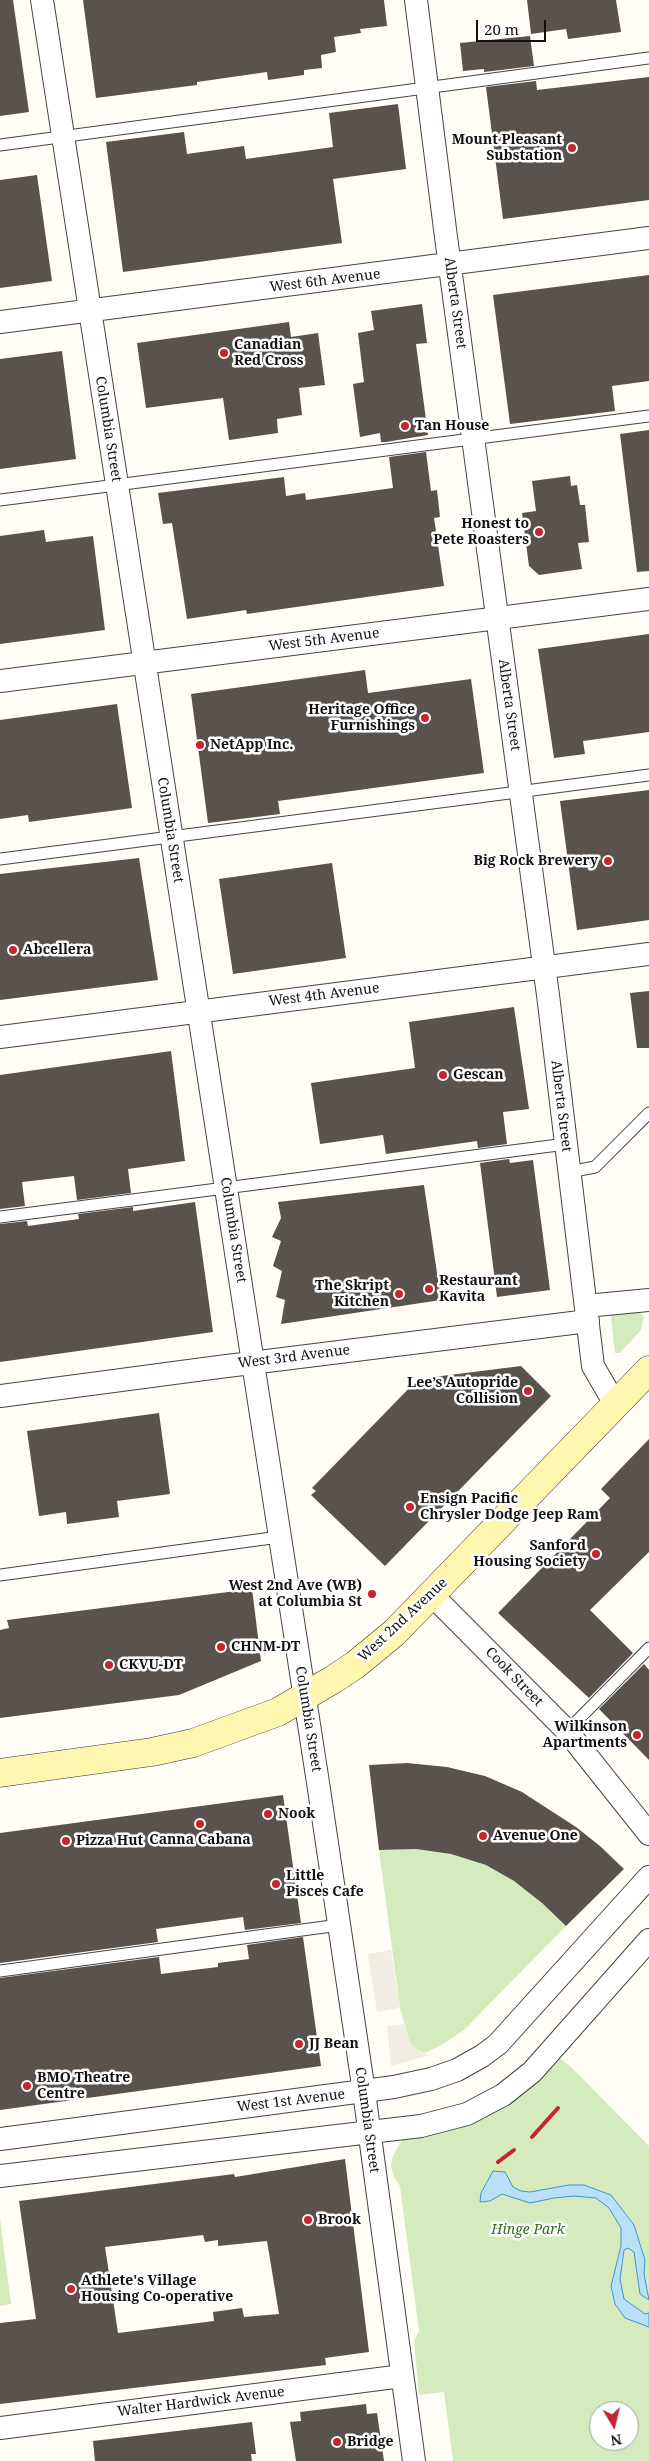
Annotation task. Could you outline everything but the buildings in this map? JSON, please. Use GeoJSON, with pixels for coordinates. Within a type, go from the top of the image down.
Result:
{"type":"FeatureCollection","features":[{"type":"Feature","properties":{"kind":"main road","name":"West 2nd Avenue"},"geometry":{"type":"LineString","coordinates":[[0,1773],[152,1752],[193,1743],[278,1712],[355,1665],[394,1633],[432,1595],[649,1370]]}},
{"type":"Feature","properties":{"kind":"street","name":"Columbia Street"},"geometry":{"type":"LineString","coordinates":[[42,0],[143,662],[172,835],[305,1696],[364,2092],[414,2461]]}},
{"type":"Feature","properties":{"kind":"street","name":"Alberta Street"},"geometry":{"type":"LineString","coordinates":[[416,0],[544,967],[593,1366],[615,1404]]}},
{"type":"Feature","properties":{"kind":"street","name":"West 6th Avenue"},"geometry":{"type":"LineString","coordinates":[[0,322],[649,238]]}},
{"type":"Feature","properties":{"kind":"street","name":"West 5th Avenue"},"geometry":{"type":"LineString","coordinates":[[0,681],[649,599]]}},
{"type":"Feature","properties":{"kind":"street","name":"West 4th Avenue"},"geometry":{"type":"LineString","coordinates":[[0,1037],[649,954]]}},
{"type":"Feature","properties":{"kind":"street","name":"West 3rd Avenue"},"geometry":{"type":"LineString","coordinates":[[0,1396],[253,1363],[587,1314],[649,1300]]}},
{"type":"Feature","properties":{"kind":"street","name":"Cook Street"},"geometry":{"type":"LineString","coordinates":[[432,1595],[568,1731],[649,1834]]}},
{"type":"Feature","properties":{"kind":"street","name":"West 1st Avenue"},"geometry":{"type":"LineString","coordinates":[[0,2139],[364,2092],[431,2079],[457,2070],[482,2056],[498,2044],[649,1878]]}},
{"type":"Feature","properties":{"kind":"street"},"geometry":{"type":"LineString","coordinates":[[0,2176],[369,2133],[448,2120],[476,2110],[518,2084],[546,2057],[649,1940]]}},
{"type":"Feature","properties":{"kind":"street","name":"Walter Hardwick Avenue"},"geometry":{"type":"LineString","coordinates":[[0,2428],[402,2376]]}},
{"type":"Feature","properties":{"kind":"lane"},"geometry":{"type":"LineString","coordinates":[[0,144],[649,58]]}},
{"type":"Feature","properties":{"kind":"lane"},"geometry":{"type":"LineString","coordinates":[[0,500],[649,416]]}},
{"type":"Feature","properties":{"kind":"lane"},"geometry":{"type":"LineString","coordinates":[[0,858],[649,775]]}},
{"type":"Feature","properties":{"kind":"lane"},"geometry":{"type":"LineString","coordinates":[[569,1172],[595,1167],[649,1113]]}},
{"type":"Feature","properties":{"kind":"lane"},"geometry":{"type":"LineString","coordinates":[[0,1217],[566,1144]]}},
{"type":"Feature","properties":{"kind":"lane"},"geometry":{"type":"LineString","coordinates":[[0,1575],[280,1538]]}},
{"type":"Feature","properties":{"kind":"lane"},"geometry":{"type":"LineString","coordinates":[[568,1731],[649,1648]]}},
{"type":"Feature","properties":{"kind":"lane"},"geometry":{"type":"LineString","coordinates":[[0,1970],[339,1925]]}},
{"type":"Feature","properties":{"kind":"green space"},"geometry":{"type":"Polygon","coordinates":[[[640,1312],[644,1317],[641,1330],[620,1353],[615,1353],[612,1315],[640,1312]]]}},
{"type":"Feature","properties":{"kind":"green space"},"geometry":{"type":"Polygon","coordinates":[[[416,1849],[451,1854],[486,1865],[514,1881],[542,1903],[566,1926],[464,2030],[440,2046],[424,2053],[415,2049],[410,2043],[400,2008],[379,1850],[416,1849]]]}},
{"type":"Feature","properties":{"kind":"green space","name":"Hinge Park"},"geometry":{"type":"Polygon","coordinates":[[[558,2057],[571,2067],[649,2146],[649,2461],[453,2461],[444,2392],[419,2395],[414,2341],[419,2331],[400,2186],[393,2175],[391,2165],[393,2156],[402,2140],[558,2057]]]}},
{"type":"Feature","properties":{"kind":"green space"},"geometry":{"type":"Polygon","coordinates":[[[0,2218],[11,2304],[0,2306],[0,2218]]]}},
{"type":"Feature","properties":{"kind":"shaded area"},"geometry":{"type":"Polygon","coordinates":[[[391,1950],[400,2008],[377,2012],[368,1954],[391,1950]]]}},
{"type":"Feature","properties":{"kind":"shaded area"},"geometry":{"type":"Polygon","coordinates":[[[405,2024],[410,2043],[421,2053],[430,2055],[391,2066],[387,2026],[405,2024]]]}},
{"type":"Feature","properties":{"kind":"water"},"geometry":{"type":"Polygon","coordinates":[[[493,2171],[505,2172],[513,2187],[521,2191],[530,2192],[569,2185],[584,2185],[611,2195],[634,2225],[645,2260],[644,2274],[649,2300],[640,2294],[634,2252],[628,2248],[624,2250],[620,2279],[624,2299],[645,2314],[649,2313],[649,2327],[625,2318],[615,2304],[611,2286],[621,2246],[621,2228],[609,2208],[596,2198],[574,2196],[530,2203],[502,2194],[490,2201],[480,2202],[481,2193],[493,2171]]]}},
{"type":"Feature","properties":{"kind":"railway"},"geometry":{"type":"LineString","coordinates":[[532,2137],[558,2108]]}},
{"type":"Feature","properties":{"kind":"railway"},"geometry":{"type":"LineString","coordinates":[[498,2162],[514,2150]]}},
{"type":"Feature","properties":{"kind":"place","name":"Mount Pleasant Substation"},"geometry":{"type":"Point","coordinates":[572,148]}},
{"type":"Feature","properties":{"kind":"place","name":"Canadian Red Cross"},"geometry":{"type":"Point","coordinates":[224,353]}},
{"type":"Feature","properties":{"kind":"place","name":"Tan House"},"geometry":{"type":"Point","coordinates":[405,426]}},
{"type":"Feature","properties":{"kind":"place","name":"Honest to Pete Roasters"},"geometry":{"type":"Point","coordinates":[539,532]}},
{"type":"Feature","properties":{"kind":"place","name":"Heritage Office Furnishings"},"geometry":{"type":"Point","coordinates":[425,718]}},
{"type":"Feature","properties":{"kind":"place","name":"NetApp Inc."},"geometry":{"type":"Point","coordinates":[200,745]}},
{"type":"Feature","properties":{"kind":"place","name":"Big Rock Brewery"},"geometry":{"type":"Point","coordinates":[608,861]}},
{"type":"Feature","properties":{"kind":"place","name":"Abcellera"},"geometry":{"type":"Point","coordinates":[13,950]}},
{"type":"Feature","properties":{"kind":"place","name":"Gescan"},"geometry":{"type":"Point","coordinates":[443,1075]}},
{"type":"Feature","properties":{"kind":"place","name":"Restaurant Kavita"},"geometry":{"type":"Point","coordinates":[429,1289]}},
{"type":"Feature","properties":{"kind":"place","name":"The Skript Kitchen"},"geometry":{"type":"Point","coordinates":[399,1294]}},
{"type":"Feature","properties":{"kind":"place","name":"Lee’s Autopride Collision"},"geometry":{"type":"Point","coordinates":[528,1391]}},
{"type":"Feature","properties":{"kind":"place","name":"Ensign Pacific Chrysler Dodge Jeep Ram"},"geometry":{"type":"Point","coordinates":[410,1507]}},
{"type":"Feature","properties":{"kind":"place","name":"Sanford Housing Society"},"geometry":{"type":"Point","coordinates":[596,1554]}},
{"type":"Feature","properties":{"kind":"place","name":"West 2nd Ave (WB) at Columbia St"},"geometry":{"type":"Point","coordinates":[372,1594]}},
{"type":"Feature","properties":{"kind":"place","name":"CHNM-DT"},"geometry":{"type":"Point","coordinates":[221,1647]}},
{"type":"Feature","properties":{"kind":"place","name":"CKVU-DT"},"geometry":{"type":"Point","coordinates":[109,1665]}},
{"type":"Feature","properties":{"kind":"place","name":"Wilkinson Apartments"},"geometry":{"type":"Point","coordinates":[637,1735]}},
{"type":"Feature","properties":{"kind":"place","name":"Nook"},"geometry":{"type":"Point","coordinates":[268,1814]}},
{"type":"Feature","properties":{"kind":"place","name":"Canna Cabana"},"geometry":{"type":"Point","coordinates":[200,1824]}},
{"type":"Feature","properties":{"kind":"place","name":"Avenue One"},"geometry":{"type":"Point","coordinates":[483,1836]}},
{"type":"Feature","properties":{"kind":"place","name":"Pizza Hut"},"geometry":{"type":"Point","coordinates":[66,1841]}},
{"type":"Feature","properties":{"kind":"place","name":"Little Pisces Cafe"},"geometry":{"type":"Point","coordinates":[276,1884]}},
{"type":"Feature","properties":{"kind":"place","name":"JJ Bean"},"geometry":{"type":"Point","coordinates":[299,2044]}},
{"type":"Feature","properties":{"kind":"place","name":"BMO Theatre Centre"},"geometry":{"type":"Point","coordinates":[27,2086]}},
{"type":"Feature","properties":{"kind":"place","name":"Brook"},"geometry":{"type":"Point","coordinates":[308,2220]}},
{"type":"Feature","properties":{"kind":"place","name":"Athlete's Village Housing Co-operative"},"geometry":{"type":"Point","coordinates":[71,2289]}},
{"type":"Feature","properties":{"kind":"place","name":"Bridge"},"geometry":{"type":"Point","coordinates":[337,2442]}}]}
